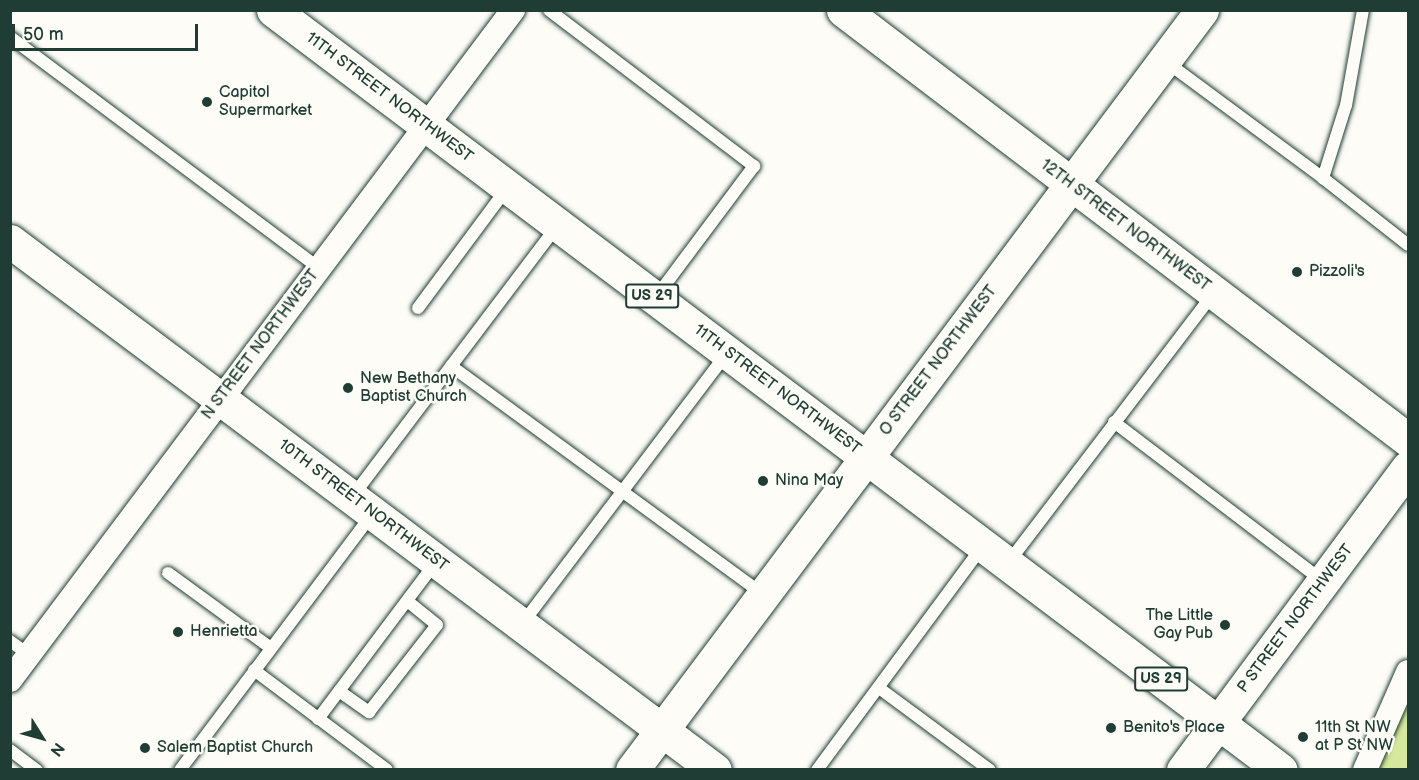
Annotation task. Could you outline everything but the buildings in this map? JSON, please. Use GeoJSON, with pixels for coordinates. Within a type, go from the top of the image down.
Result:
{"type":"FeatureCollection","features":[{"type":"Feature","properties":{"kind":"main road","name":"11TH STREET NORTHWEST"},"geometry":{"type":"LineString","coordinates":[[273,10],[1281,770]]}},
{"type":"Feature","properties":{"kind":"main road","name":"O STREET NORTHWEST"},"geometry":{"type":"LineString","coordinates":[[632,770],[1202,10]]}},
{"type":"Feature","properties":{"kind":"main road","name":"12TH STREET NORTHWEST"},"geometry":{"type":"LineString","coordinates":[[850,13],[1408,440]]}},
{"type":"Feature","properties":{"kind":"main road","name":"10TH STREET NORTHWEST"},"geometry":{"type":"LineString","coordinates":[[10,241],[715,770]]}},
{"type":"Feature","properties":{"kind":"main road","name":"P STREET NORTHWEST"},"geometry":{"type":"LineString","coordinates":[[1183,770],[1408,467]]}},
{"type":"Feature","properties":{"kind":"street","name":"N STREET NORTHWEST"},"geometry":{"type":"LineString","coordinates":[[10,680],[20,648],[221,399],[513,10]]}},
{"type":"Feature","properties":{"kind":"street"},"geometry":{"type":"LineString","coordinates":[[1365,770],[1408,672]]}},
{"type":"Feature","properties":{"kind":"lane"},"geometry":{"type":"LineString","coordinates":[[549,10],[754,166],[655,297]]}},
{"type":"Feature","properties":{"kind":"lane"},"geometry":{"type":"LineString","coordinates":[[1323,178],[1346,105],[1363,10]]}},
{"type":"Feature","properties":{"kind":"lane"},"geometry":{"type":"LineString","coordinates":[[10,37],[319,268]]}},
{"type":"Feature","properties":{"kind":"lane"},"geometry":{"type":"LineString","coordinates":[[1165,60],[1323,178],[1408,245]]}},
{"type":"Feature","properties":{"kind":"lane"},"geometry":{"type":"LineString","coordinates":[[418,308],[508,187]]}},
{"type":"Feature","properties":{"kind":"lane"},"geometry":{"type":"LineString","coordinates":[[180,770],[271,648],[451,366],[557,225]]}},
{"type":"Feature","properties":{"kind":"lane"},"geometry":{"type":"LineString","coordinates":[[817,770],[879,688],[1114,422],[1214,292]]}},
{"type":"Feature","properties":{"kind":"lane"},"geometry":{"type":"LineString","coordinates":[[521,625],[727,353]]}},
{"type":"Feature","properties":{"kind":"lane"},"geometry":{"type":"LineString","coordinates":[[451,366],[621,494],[763,595]]}},
{"type":"Feature","properties":{"kind":"lane"},"geometry":{"type":"LineString","coordinates":[[1114,422],[1324,582]]}},
{"type":"Feature","properties":{"kind":"lane"},"geometry":{"type":"LineString","coordinates":[[318,719],[436,561]]}},
{"type":"Feature","properties":{"kind":"lane"},"geometry":{"type":"LineString","coordinates":[[168,573],[271,648]]}},
{"type":"Feature","properties":{"kind":"lane"},"geometry":{"type":"LineString","coordinates":[[339,691],[369,712],[437,625],[407,601]]}},
{"type":"Feature","properties":{"kind":"lane"},"geometry":{"type":"LineString","coordinates":[[254,670],[387,770]]}},
{"type":"Feature","properties":{"kind":"lane"},"geometry":{"type":"LineString","coordinates":[[879,688],[990,770]]}},
{"type":"Feature","properties":{"kind":"lane"},"geometry":{"type":"LineString","coordinates":[[10,750],[37,770]]}},
{"type":"Feature","properties":{"kind":"green space"},"geometry":{"type":"Polygon","coordinates":[[[1407,703],[1408,769],[1378,770],[1407,703]]]}},
{"type":"Feature","properties":{"kind":"place","name":"Capitol Supermarket"},"geometry":{"type":"Point","coordinates":[207,102]}},
{"type":"Feature","properties":{"kind":"place","name":"Pizzoli's"},"geometry":{"type":"Point","coordinates":[1297,272]}},
{"type":"Feature","properties":{"kind":"place","name":"New Bethany Baptist Church"},"geometry":{"type":"Point","coordinates":[348,388]}},
{"type":"Feature","properties":{"kind":"place","name":"Nina May"},"geometry":{"type":"Point","coordinates":[763,481]}},
{"type":"Feature","properties":{"kind":"place","name":"The Little Gay Pub"},"geometry":{"type":"Point","coordinates":[1225,625]}},
{"type":"Feature","properties":{"kind":"place","name":"Henrietta"},"geometry":{"type":"Point","coordinates":[178,632]}},
{"type":"Feature","properties":{"kind":"place","name":"Benito's Place"},"geometry":{"type":"Point","coordinates":[1111,728]}},
{"type":"Feature","properties":{"kind":"place","name":"11th St NW at P St NW"},"geometry":{"type":"Point","coordinates":[1303,737]}},
{"type":"Feature","properties":{"kind":"place","name":"Salem Baptist Church"},"geometry":{"type":"Point","coordinates":[145,748]}}]}
